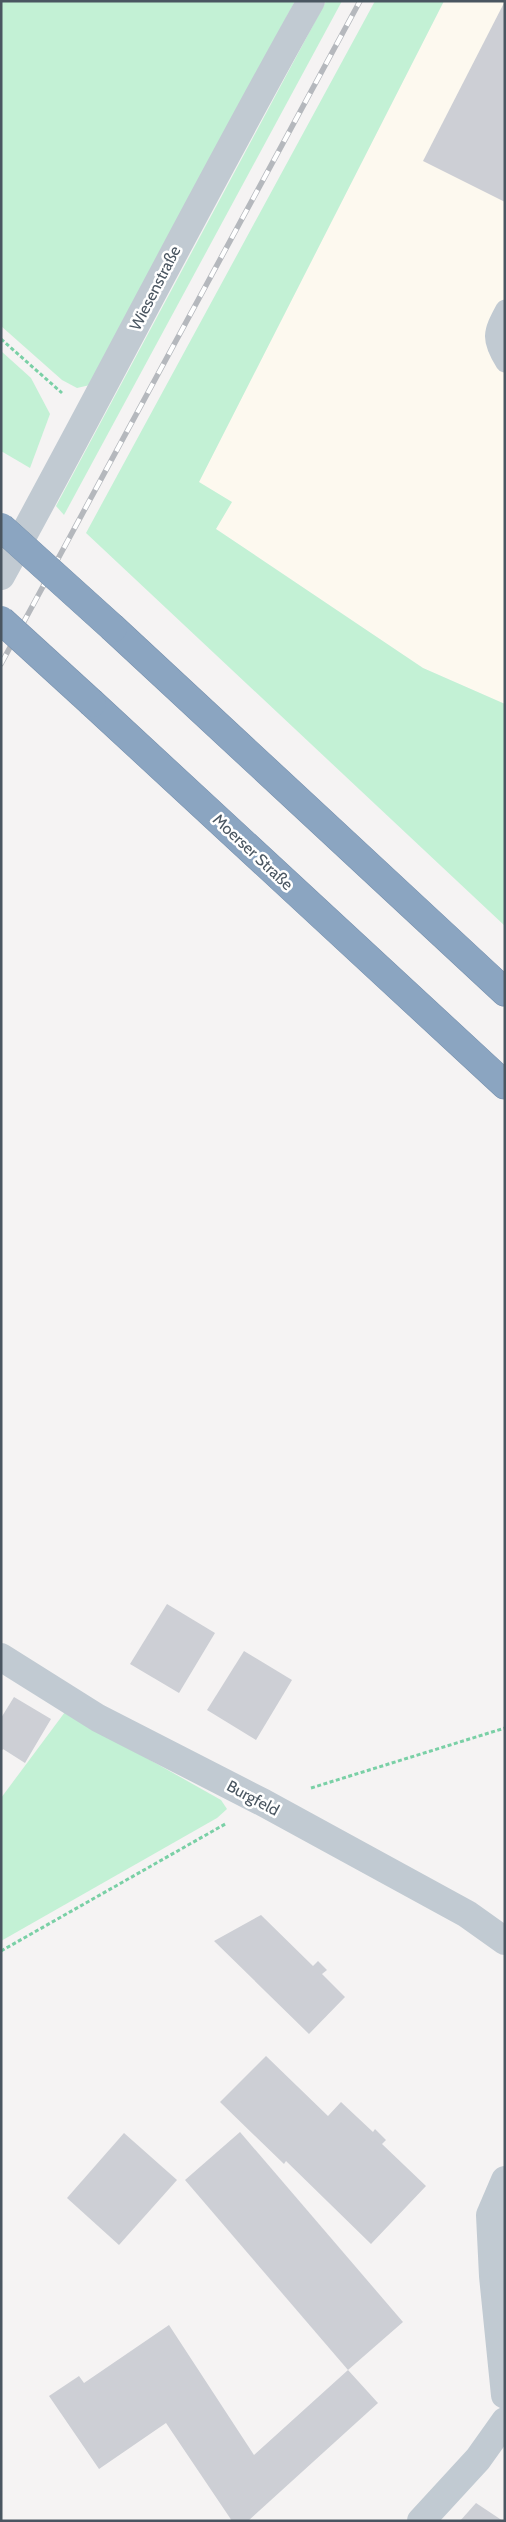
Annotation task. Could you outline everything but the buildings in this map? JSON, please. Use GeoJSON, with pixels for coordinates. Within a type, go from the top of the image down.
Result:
{"type":"FeatureCollection","features":[{"type":"Feature","properties":{"kind":"highway"},"geometry":{"type":"LineString","coordinates":[[1,527],[113,628],[505,992]]}},
{"type":"Feature","properties":{"kind":"highway","name":"Moerser Straße"},"geometry":{"type":"LineString","coordinates":[[1,620],[505,1085]]}},
{"type":"Feature","properties":{"kind":"street","name":"Wiesenstraße"},"geometry":{"type":"LineString","coordinates":[[1,576],[88,417],[228,147],[311,1]]}},
{"type":"Feature","properties":{"kind":"street","name":"Burgfeld"},"geometry":{"type":"LineString","coordinates":[[1,1657],[98,1718],[264,1803],[458,1909],[505,1941]]}},
{"type":"Feature","properties":{"kind":"street"},"geometry":{"type":"LineString","coordinates":[[505,2180],[490,2215],[499,2279],[505,2395]]}},
{"type":"Feature","properties":{"kind":"street"},"geometry":{"type":"LineString","coordinates":[[421,2521],[478,2459],[505,2421]]}},
{"type":"Feature","properties":{"kind":"lane"},"geometry":{"type":"LineString","coordinates":[[505,309],[493,331],[496,349],[505,363]]}},
{"type":"Feature","properties":{"kind":"path"},"geometry":{"type":"LineString","coordinates":[[1,339],[88,417]]}},
{"type":"Feature","properties":{"kind":"shaded area"},"geometry":{"type":"Polygon","coordinates":[[[444,1],[505,1],[505,704],[423,668],[216,529],[231,502],[199,482],[444,1]]]}},
{"type":"Feature","properties":{"kind":"green space"},"geometry":{"type":"Polygon","coordinates":[[[1,1],[295,1],[90,385],[77,388],[62,380],[1,326],[1,1]]]}},
{"type":"Feature","properties":{"kind":"green space"},"geometry":{"type":"Polygon","coordinates":[[[326,1],[342,1],[64,515],[56,506],[326,1]]]}},
{"type":"Feature","properties":{"kind":"green space"},"geometry":{"type":"Polygon","coordinates":[[[375,1],[444,1],[199,482],[232,502],[216,529],[423,668],[505,704],[505,926],[86,533],[375,1]]]}},
{"type":"Feature","properties":{"kind":"green space"},"geometry":{"type":"Polygon","coordinates":[[[1,351],[31,378],[50,414],[30,468],[1,451],[1,351]]]}},
{"type":"Feature","properties":{"kind":"green space"},"geometry":{"type":"Polygon","coordinates":[[[65,1712],[221,1800],[227,1809],[217,1818],[1,1941],[1,1798],[65,1712]]]}},
{"type":"Feature","properties":{"kind":"railway"},"geometry":{"type":"LineString","coordinates":[[1,664],[360,1]]}}]}
